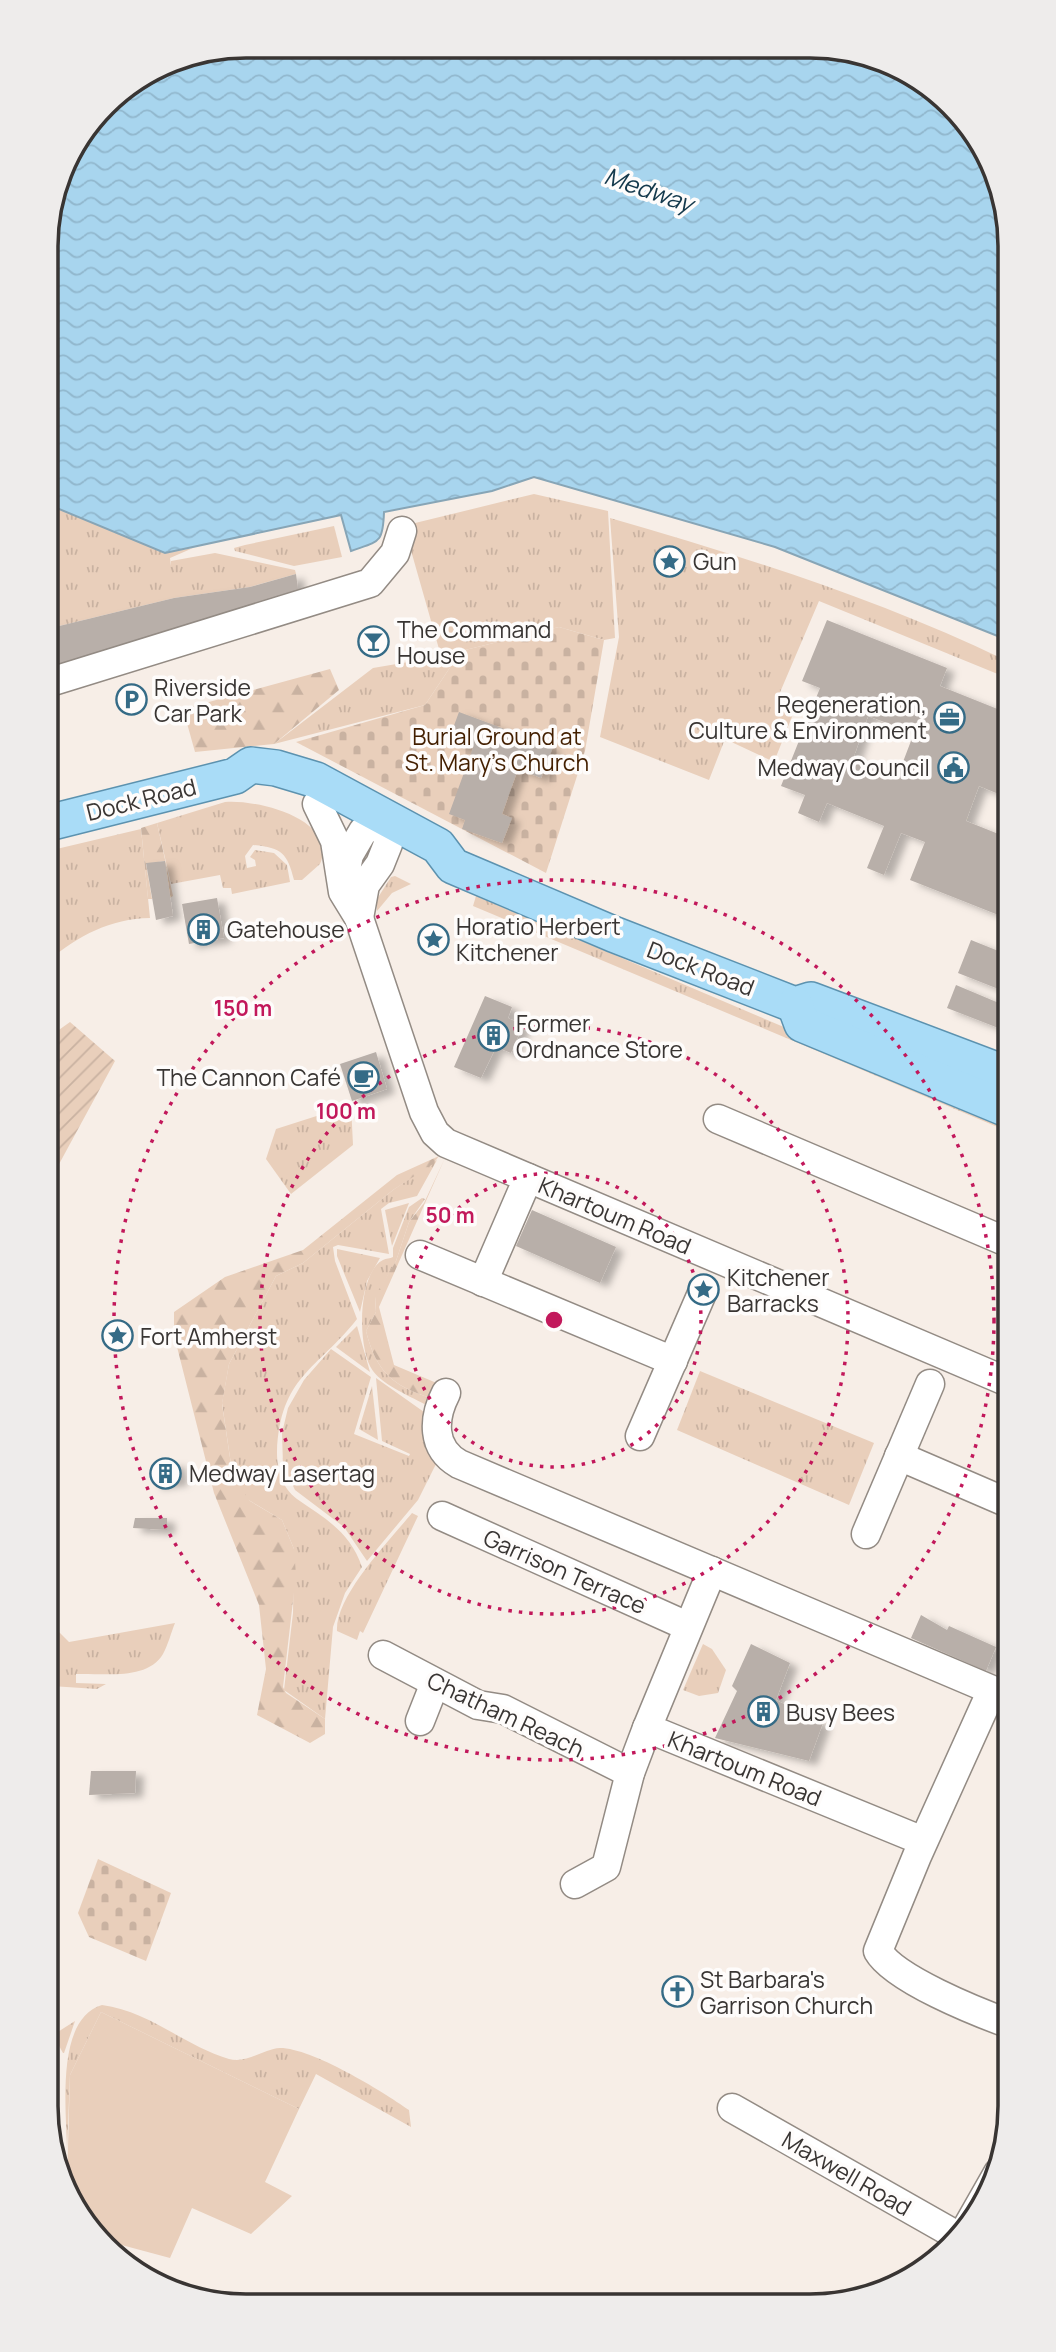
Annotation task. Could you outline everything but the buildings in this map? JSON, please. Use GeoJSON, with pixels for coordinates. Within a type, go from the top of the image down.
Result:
{"type":"FeatureCollection","features":[{"type":"Feature","properties":{"kind":"main road","name":"Dock Road"},"geometry":{"type":"LineString","coordinates":[[58,820],[235,776],[251,765],[304,775],[438,870],[453,866],[602,930],[795,1005],[802,1024],[931,1061],[998,1072]]}},
{"type":"Feature","properties":{"kind":"main road","name":"Dock Road"},"geometry":{"type":"LineString","coordinates":[[235,776],[251,786],[294,794],[380,831]]}},
{"type":"Feature","properties":{"kind":"main road","name":"Dock Road"},"geometry":{"type":"LineString","coordinates":[[931,1061],[998,1103]]}},
{"type":"Feature","properties":{"kind":"street"},"geometry":{"type":"LineString","coordinates":[[58,680],[370,583],[395,553],[402,531]]}},
{"type":"Feature","properties":{"kind":"street","name":"Khartoum Road"},"geometry":{"type":"LineString","coordinates":[[317,804],[336,847],[343,892],[359,918],[424,1112],[435,1133],[446,1143],[998,1378]]}},
{"type":"Feature","properties":{"kind":"street"},"geometry":{"type":"LineString","coordinates":[[343,892],[349,855],[380,831]]}},
{"type":"Feature","properties":{"kind":"street"},"geometry":{"type":"LineString","coordinates":[[359,918],[365,886],[380,864],[380,831]]}},
{"type":"Feature","properties":{"kind":"street"},"geometry":{"type":"LineString","coordinates":[[718,1119],[998,1238]]}},
{"type":"Feature","properties":{"kind":"street"},"geometry":{"type":"LineString","coordinates":[[484,1282],[528,1178]]}},
{"type":"Feature","properties":{"kind":"street"},"geometry":{"type":"LineString","coordinates":[[420,1255],[673,1361]]}},
{"type":"Feature","properties":{"kind":"street"},"geometry":{"type":"LineString","coordinates":[[640,1436],[703,1291]]}},
{"type":"Feature","properties":{"kind":"street"},"geometry":{"type":"LineString","coordinates":[[866,1534],[930,1384]]}},
{"type":"Feature","properties":{"kind":"street"},"geometry":{"type":"LineString","coordinates":[[446,1393],[437,1412],[435,1426],[440,1444],[454,1461],[992,1690],[923,1841],[878,1951],[884,1961],[903,1976],[998,2019]]}},
{"type":"Feature","properties":{"kind":"street"},"geometry":{"type":"LineString","coordinates":[[899,1456],[998,1499]]}},
{"type":"Feature","properties":{"kind":"street","name":"Garrison Terrace"},"geometry":{"type":"LineString","coordinates":[[442,1516],[687,1626]]}},
{"type":"Feature","properties":{"kind":"street","name":"Khartoum Road"},"geometry":{"type":"LineString","coordinates":[[712,1571],[647,1728],[923,1841]]}},
{"type":"Feature","properties":{"kind":"street","name":"Chatham Reach"},"geometry":{"type":"LineString","coordinates":[[383,1655],[478,1705],[503,1709],[630,1773]]}},
{"type":"Feature","properties":{"kind":"street"},"geometry":{"type":"LineString","coordinates":[[420,1721],[435,1683]]}},
{"type":"Feature","properties":{"kind":"street"},"geometry":{"type":"LineString","coordinates":[[575,1884],[606,1867],[630,1773],[647,1728]]}},
{"type":"Feature","properties":{"kind":"street","name":"Maxwell Road"},"geometry":{"type":"LineString","coordinates":[[732,2108],[950,2232]]}},
{"type":"Feature","properties":{"kind":"green space"},"geometry":{"type":"Polygon","coordinates":[[[534,494],[608,511],[615,638],[604,640],[559,627],[461,651],[425,705],[274,744],[373,668],[420,660],[439,649],[406,533],[411,524],[534,494]]]}},
{"type":"Feature","properties":{"kind":"green space"},"geometry":{"type":"Polygon","coordinates":[[[58,509],[165,553],[193,548],[170,558],[171,566],[171,561],[215,553],[295,570],[296,574],[250,587],[174,598],[58,626],[58,509]]]}},
{"type":"Feature","properties":{"kind":"green space"},"geometry":{"type":"Polygon","coordinates":[[[610,518],[761,564],[909,618],[998,657],[998,674],[819,601],[778,697],[797,704],[774,762],[725,739],[709,780],[600,737],[619,637],[610,518]]]}},
{"type":"Feature","properties":{"kind":"green space"},"geometry":{"type":"Polygon","coordinates":[[[334,526],[342,557],[294,566],[235,551],[234,548],[245,545],[334,526]]]}},
{"type":"Feature","properties":{"kind":"green space","name":"Burial Ground at St. Mary’s Church"},"geometry":{"type":"Polygon","coordinates":[[[559,627],[604,640],[585,751],[546,873],[296,742],[425,705],[461,651],[559,627]]]}},
{"type":"Feature","properties":{"kind":"green space"},"geometry":{"type":"Polygon","coordinates":[[[330,669],[339,690],[274,744],[195,752],[183,709],[330,669]]]}},
{"type":"Feature","properties":{"kind":"green space"},"geometry":{"type":"Polygon","coordinates":[[[225,802],[274,808],[306,824],[318,835],[323,848],[320,864],[302,880],[294,880],[289,864],[282,854],[271,848],[253,845],[245,856],[247,868],[256,866],[255,860],[250,857],[255,850],[274,853],[287,865],[290,882],[232,894],[231,888],[223,888],[220,875],[171,884],[157,823],[225,802]]]}},
{"type":"Feature","properties":{"kind":"green space"},"geometry":{"type":"Polygon","coordinates":[[[157,823],[173,896],[170,898],[164,861],[146,864],[152,899],[148,899],[141,828],[157,823]]]}},
{"type":"Feature","properties":{"kind":"green space"},"geometry":{"type":"Polygon","coordinates":[[[141,829],[150,918],[108,925],[83,936],[58,953],[58,849],[141,829]]]}},
{"type":"Feature","properties":{"kind":"green space"},"geometry":{"type":"Polygon","coordinates":[[[395,876],[411,884],[392,893],[377,911],[377,899],[391,877],[395,876]]]}},
{"type":"Feature","properties":{"kind":"green space"},"geometry":{"type":"Polygon","coordinates":[[[476,896],[998,1118],[998,1127],[473,906],[476,896]]]}},
{"type":"Feature","properties":{"kind":"green space"},"geometry":{"type":"Polygon","coordinates":[[[70,1022],[115,1061],[58,1166],[58,1031],[70,1022]]]}},
{"type":"Feature","properties":{"kind":"green space"},"geometry":{"type":"Polygon","coordinates":[[[351,1105],[353,1145],[291,1194],[266,1159],[276,1129],[351,1105]]]}},
{"type":"Feature","properties":{"kind":"green space"},"geometry":{"type":"Polygon","coordinates":[[[439,1156],[433,1164],[393,1190],[303,1263],[276,1276],[229,1364],[222,1404],[233,1478],[250,1501],[282,1520],[294,1549],[296,1575],[283,1687],[286,1693],[325,1719],[325,1734],[310,1743],[257,1715],[266,1669],[259,1605],[214,1493],[174,1335],[174,1312],[225,1277],[303,1250],[397,1175],[439,1156]]]}},
{"type":"Feature","properties":{"kind":"green space"},"geometry":{"type":"Polygon","coordinates":[[[445,1158],[379,1307],[394,1365],[439,1384],[431,1398],[406,1388],[388,1375],[375,1357],[366,1331],[376,1312],[375,1296],[396,1261],[409,1222],[424,1203],[445,1158]]]}},
{"type":"Feature","properties":{"kind":"green space"},"geometry":{"type":"Polygon","coordinates":[[[437,1160],[417,1196],[389,1203],[381,1209],[389,1254],[338,1245],[333,1247],[335,1261],[357,1319],[293,1390],[285,1406],[280,1427],[277,1459],[284,1484],[292,1495],[344,1535],[362,1567],[345,1593],[333,1627],[325,1719],[284,1690],[293,1613],[294,1549],[282,1520],[247,1499],[233,1478],[222,1403],[229,1364],[276,1276],[303,1263],[393,1190],[437,1160]]]}},
{"type":"Feature","properties":{"kind":"green space"},"geometry":{"type":"Polygon","coordinates":[[[422,1198],[425,1199],[409,1222],[396,1261],[375,1298],[376,1312],[366,1331],[381,1367],[396,1382],[431,1398],[428,1406],[391,1386],[373,1371],[364,1347],[362,1330],[364,1295],[368,1280],[374,1268],[383,1260],[393,1257],[393,1248],[409,1207],[422,1198]]]}},
{"type":"Feature","properties":{"kind":"green space"},"geometry":{"type":"Polygon","coordinates":[[[409,1203],[392,1246],[385,1210],[409,1203]]]}},
{"type":"Feature","properties":{"kind":"green space"},"geometry":{"type":"Polygon","coordinates":[[[337,1249],[380,1258],[367,1281],[360,1312],[337,1256],[337,1249]]]}},
{"type":"Feature","properties":{"kind":"green space"},"geometry":{"type":"Polygon","coordinates":[[[357,1326],[370,1372],[336,1347],[357,1326]]]}},
{"type":"Feature","properties":{"kind":"green space"},"geometry":{"type":"Polygon","coordinates":[[[331,1349],[371,1377],[354,1434],[409,1456],[410,1454],[382,1441],[376,1378],[424,1412],[427,1445],[437,1462],[418,1500],[367,1561],[344,1527],[295,1490],[283,1465],[282,1433],[288,1408],[304,1380],[331,1349]]]}},
{"type":"Feature","properties":{"kind":"green space"},"geometry":{"type":"Polygon","coordinates":[[[700,1371],[874,1443],[849,1505],[677,1430],[700,1371]]]}},
{"type":"Feature","properties":{"kind":"green space"},"geometry":{"type":"Polygon","coordinates":[[[372,1386],[378,1440],[359,1429],[372,1386]]]}},
{"type":"Feature","properties":{"kind":"green space"},"geometry":{"type":"Polygon","coordinates":[[[412,1513],[418,1516],[363,1633],[360,1631],[357,1640],[337,1631],[339,1617],[354,1585],[412,1513]]]}},
{"type":"Feature","properties":{"kind":"green space"},"geometry":{"type":"Polygon","coordinates":[[[175,1623],[163,1654],[156,1663],[124,1674],[76,1674],[76,1683],[106,1684],[97,1689],[58,1686],[58,1631],[69,1642],[175,1623]]]}},
{"type":"Feature","properties":{"kind":"green space"},"geometry":{"type":"Polygon","coordinates":[[[703,1644],[712,1649],[726,1670],[718,1693],[699,1696],[683,1690],[703,1644]]]}},
{"type":"Feature","properties":{"kind":"green space"},"geometry":{"type":"Polygon","coordinates":[[[98,1859],[171,1893],[146,1961],[89,1937],[78,1913],[98,1859]]]}},
{"type":"Feature","properties":{"kind":"green space"},"geometry":{"type":"Polygon","coordinates":[[[102,2005],[135,2014],[229,2059],[242,2060],[280,2048],[310,2055],[365,2082],[409,2110],[411,2127],[316,2074],[299,2109],[101,2012],[70,2075],[67,2152],[65,2093],[70,2048],[76,2029],[87,2014],[102,2005]]]}},
{"type":"Feature","properties":{"kind":"green space"},"geometry":{"type":"Polygon","coordinates":[[[101,2012],[299,2109],[265,2182],[292,2196],[251,2234],[192,2208],[170,2258],[119,2244],[97,2221],[83,2200],[67,2165],[70,2075],[101,2012]]]}},
{"type":"Feature","properties":{"kind":"green space"},"geometry":{"type":"Polygon","coordinates":[[[75,2021],[64,2053],[58,2044],[58,2032],[75,2021]]]}},
{"type":"Feature","properties":{"kind":"water","name":"Medway"},"geometry":{"type":"Polygon","coordinates":[[[246,58],[822,58],[847,61],[893,77],[934,104],[967,141],[984,174],[997,221],[998,246],[998,636],[775,547],[534,477],[492,491],[384,512],[378,540],[351,551],[341,515],[165,553],[58,509],[58,234],[64,197],[89,141],[122,104],[152,83],[174,72],[221,59],[246,58]]]}},
{"type":"Feature","properties":{"kind":"place","name":"Gun"},"geometry":{"type":"Point","coordinates":[670,561]}},
{"type":"Feature","properties":{"kind":"place","name":"The Command House"},"geometry":{"type":"Point","coordinates":[374,642]}},
{"type":"Feature","properties":{"kind":"place","name":"Riverside Car Park"},"geometry":{"type":"Point","coordinates":[131,700]}},
{"type":"Feature","properties":{"kind":"place","name":"Regeneration, Culture & Environment"},"geometry":{"type":"Point","coordinates":[950,717]}},
{"type":"Feature","properties":{"kind":"place","name":"Medway Council"},"geometry":{"type":"Point","coordinates":[953,767]}},
{"type":"Feature","properties":{"kind":"place","name":"Gatehouse"},"geometry":{"type":"Point","coordinates":[204,929]}},
{"type":"Feature","properties":{"kind":"place","name":"Horatio Herbert Kitchener"},"geometry":{"type":"Point","coordinates":[433,939]}},
{"type":"Feature","properties":{"kind":"place","name":"Former Ordnance Store"},"geometry":{"type":"Point","coordinates":[493,1036]}},
{"type":"Feature","properties":{"kind":"place","name":"The Cannon Café"},"geometry":{"type":"Point","coordinates":[364,1077]}},
{"type":"Feature","properties":{"kind":"place","name":"Kitchener Barracks"},"geometry":{"type":"Point","coordinates":[704,1290]}},
{"type":"Feature","properties":{"kind":"place","name":"Fort Amherst"},"geometry":{"type":"Point","coordinates":[117,1336]}},
{"type":"Feature","properties":{"kind":"place","name":"Medway Lasertag"},"geometry":{"type":"Point","coordinates":[166,1473]}},
{"type":"Feature","properties":{"kind":"place","name":"Busy Bees"},"geometry":{"type":"Point","coordinates":[763,1712]}},
{"type":"Feature","properties":{"kind":"place","name":"St Barbara's Garrison Church"},"geometry":{"type":"Point","coordinates":[677,1992]}}]}
